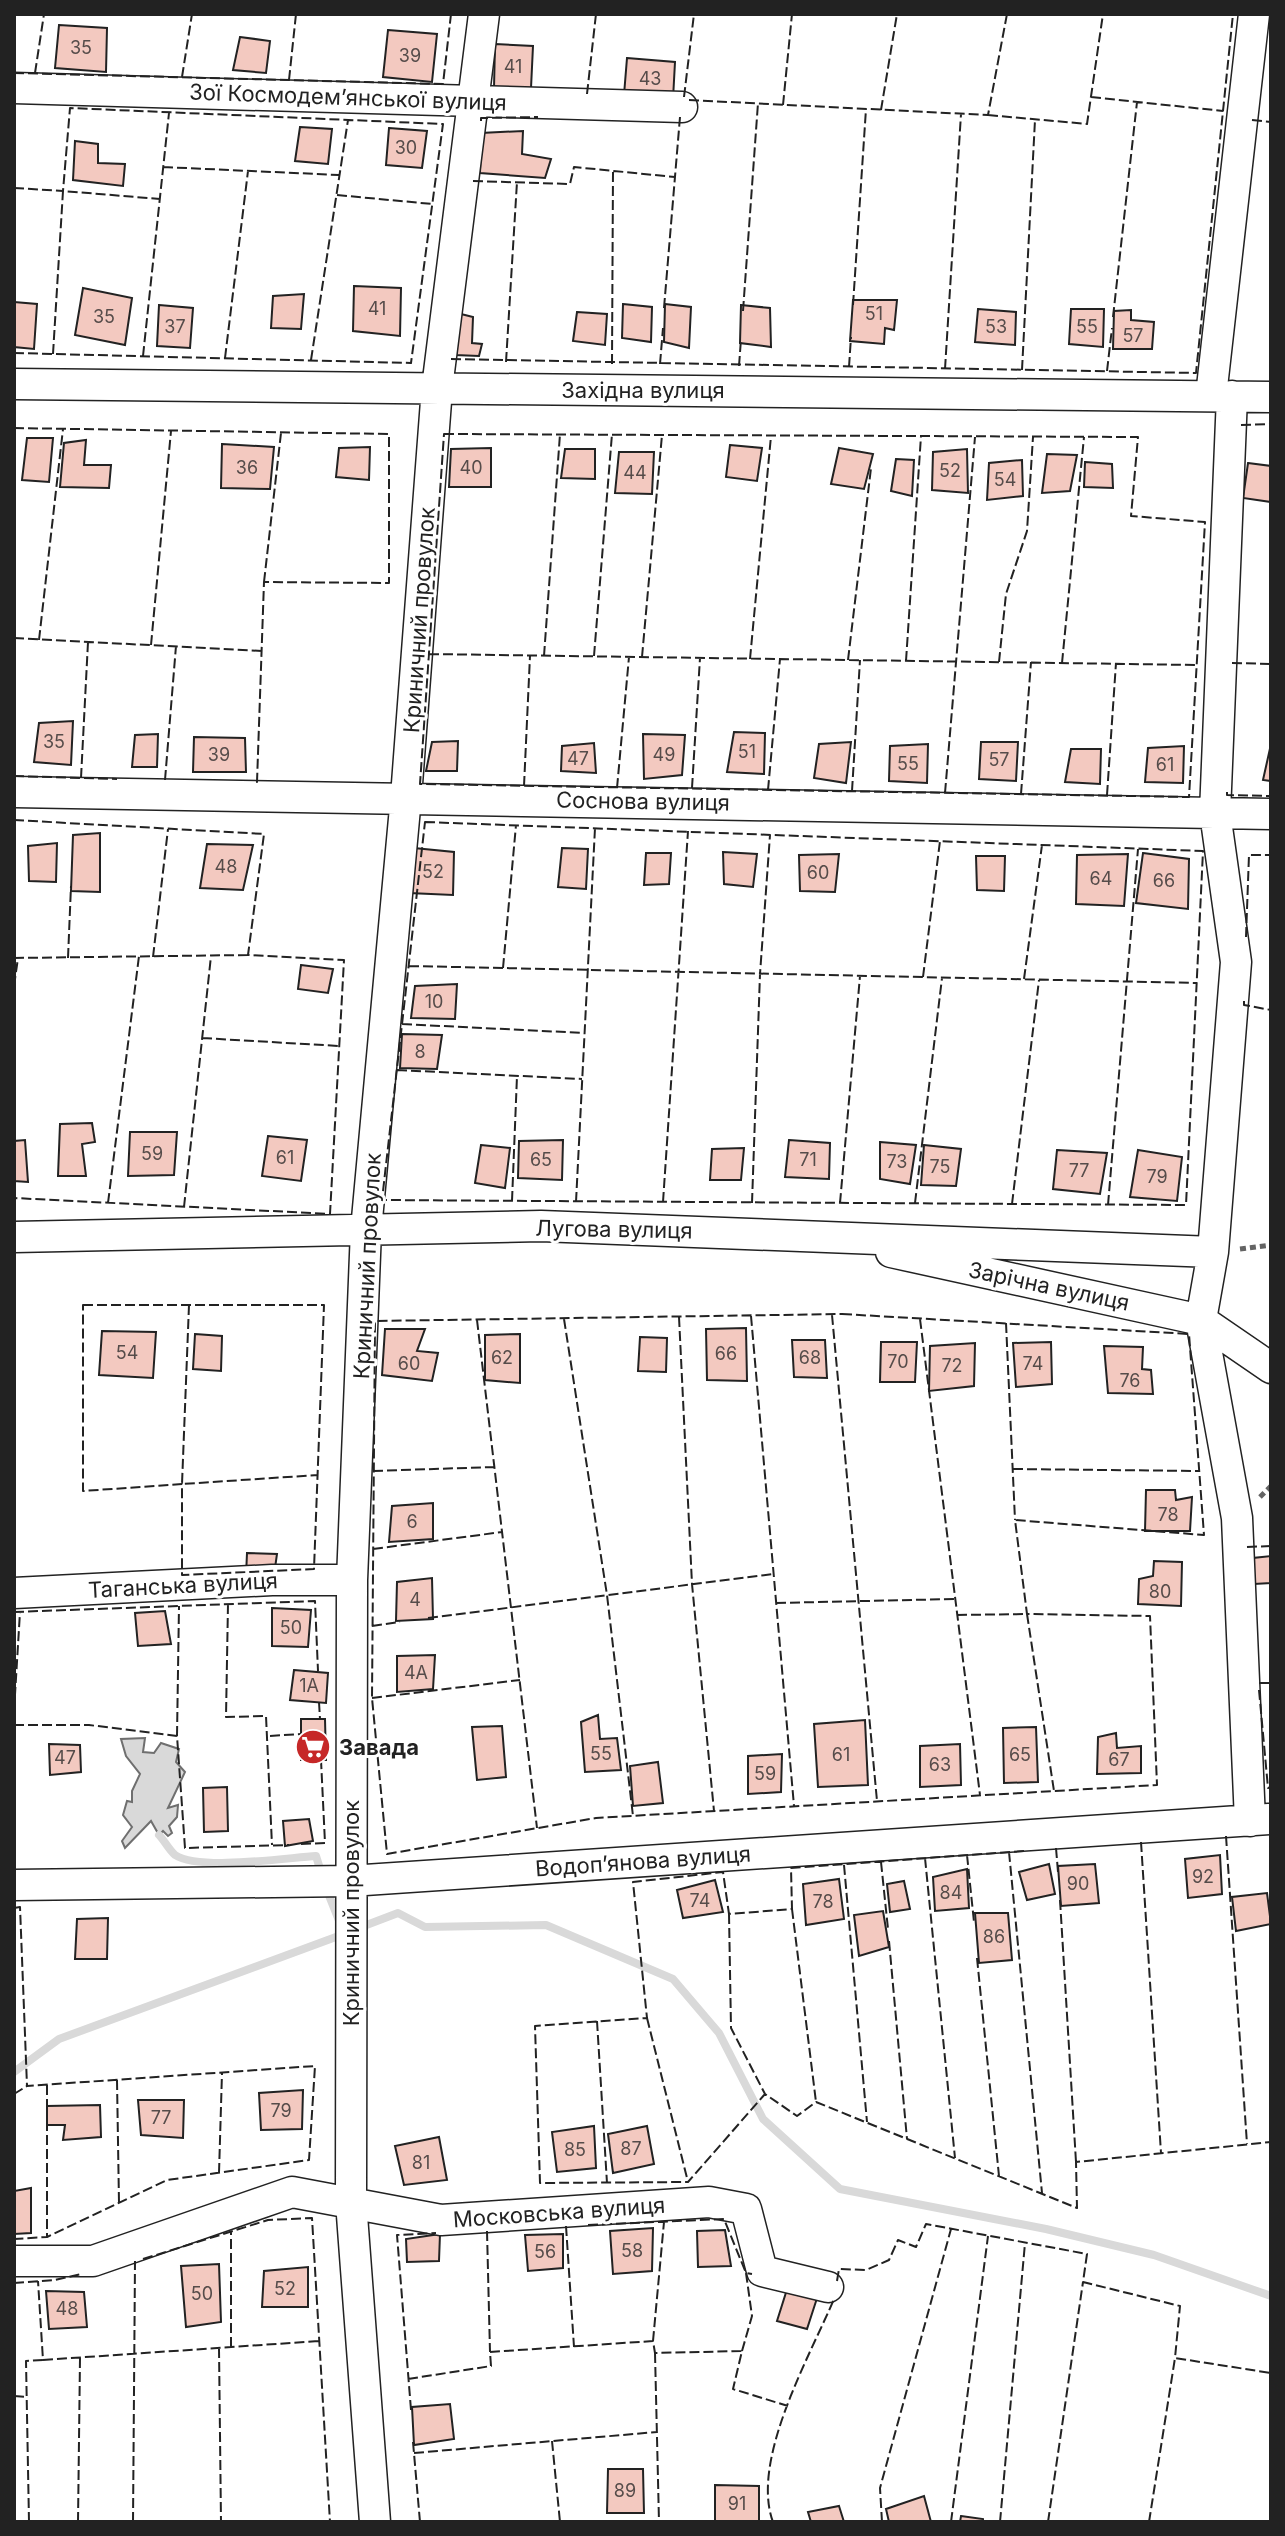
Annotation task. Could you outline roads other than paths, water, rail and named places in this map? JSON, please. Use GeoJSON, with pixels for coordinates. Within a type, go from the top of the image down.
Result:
{"type":"FeatureCollection","features":[{"type":"Feature","properties":{"kind":"street","name":"Криничний провулок"},"geometry":{"type":"LineString","coordinates":[[375,2522],[351,2202],[352,1580],[366,1230],[406,797],[437,388],[484,14]]}},
{"type":"Feature","properties":{"kind":"street"},"geometry":{"type":"LineString","coordinates":[[1254,14],[1222,396],[1215,813],[1236,962],[1213,1252],[1201,1320],[1237,1518],[1261,1820]]}},
{"type":"Feature","properties":{"kind":"street","name":"Зої Космодем’янської вулиця"},"geometry":{"type":"LineString","coordinates":[[14,88],[682,107]]}},
{"type":"Feature","properties":{"kind":"street","name":"Західна вулиця"},"geometry":{"type":"LineString","coordinates":[[14,384],[1271,397]]}},
{"type":"Feature","properties":{"kind":"street","name":"Соснова вулиця"},"geometry":{"type":"LineString","coordinates":[[14,792],[1271,814]]}},
{"type":"Feature","properties":{"kind":"street","name":"Лугова вулиця"},"geometry":{"type":"LineString","coordinates":[[14,1237],[541,1226],[1213,1252]]}},
{"type":"Feature","properties":{"kind":"street","name":"Зарічна вулиця"},"geometry":{"type":"LineString","coordinates":[[813,1235],[1201,1320],[1271,1368]]}},
{"type":"Feature","properties":{"kind":"street","name":"Таганська вулиця"},"geometry":{"type":"LineString","coordinates":[[14,1593],[272,1580],[352,1580]]}},
{"type":"Feature","properties":{"kind":"street","name":"Водоп’янова вулиця"},"geometry":{"type":"LineString","coordinates":[[14,1885],[350,1881],[1261,1820]]}},
{"type":"Feature","properties":{"kind":"street","name":"Московська вулиця"},"geometry":{"type":"LineString","coordinates":[[14,2261],[93,2261],[292,2192],[441,2220],[709,2202],[746,2209],[762,2271],[828,2287]]}},
{"type":"Feature","properties":{"kind":"waterway"},"geometry":{"type":"LineString","coordinates":[[159,1835],[175,1855],[187,1860],[222,1863],[316,1856],[322,1875]]}},
{"type":"Feature","properties":{"kind":"waterway"},"geometry":{"type":"LineString","coordinates":[[326,1888],[340,1923]]}},
{"type":"Feature","properties":{"kind":"waterway"},"geometry":{"type":"LineString","coordinates":[[356,1929],[398,1913],[425,1927],[546,1925],[673,1979],[719,2033],[763,2119],[840,2189],[1046,2229],[1154,2255],[1271,2296]]}},
{"type":"Feature","properties":{"kind":"waterway"},"geometry":{"type":"LineString","coordinates":[[14,2072],[59,2039],[344,1934]]}},
{"type":"Feature","properties":{"kind":"place","name":"Завада"},"geometry":{"type":"Point","coordinates":[313,1747]}}]}
